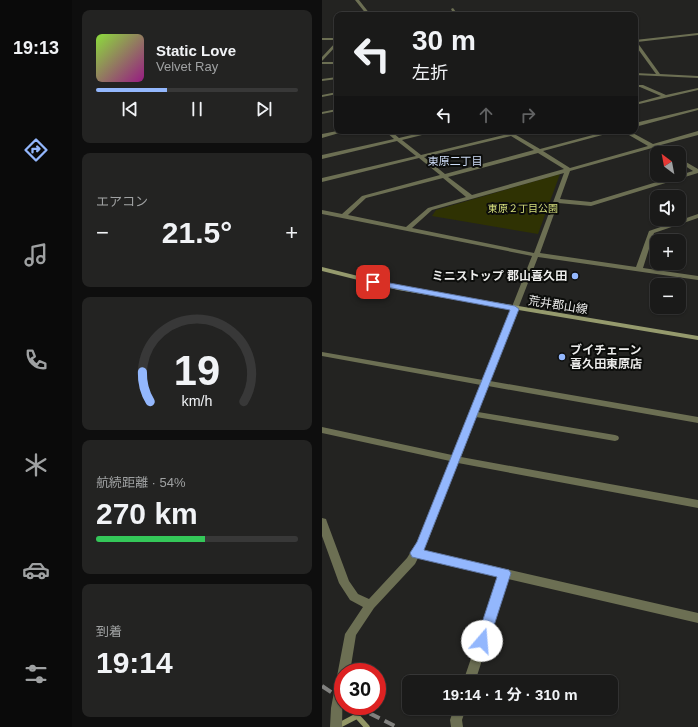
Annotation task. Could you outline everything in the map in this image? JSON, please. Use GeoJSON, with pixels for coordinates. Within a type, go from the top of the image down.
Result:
{"type":"FeatureCollection","features":[{"type":"Feature","properties":{"kind":"main road","name":"荒井郡山線"},"geometry":{"type":"LineString","coordinates":[[322,269],[386,286],[515,309],[698,338]]}},
{"type":"Feature","properties":{"kind":"street"},"geometry":{"type":"LineString","coordinates":[[357,0],[367,12]]}},
{"type":"Feature","properties":{"kind":"street"},"geometry":{"type":"LineString","coordinates":[[638,41],[698,34]]}},
{"type":"Feature","properties":{"kind":"street"},"geometry":{"type":"LineString","coordinates":[[322,39],[334,40]]}},
{"type":"Feature","properties":{"kind":"street"},"geometry":{"type":"LineString","coordinates":[[638,45],[659,75]]}},
{"type":"Feature","properties":{"kind":"street"},"geometry":{"type":"LineString","coordinates":[[322,60],[334,46]]}},
{"type":"Feature","properties":{"kind":"street"},"geometry":{"type":"LineString","coordinates":[[322,63],[334,63]]}},
{"type":"Feature","properties":{"kind":"street"},"geometry":{"type":"LineString","coordinates":[[638,74],[698,77]]}},
{"type":"Feature","properties":{"kind":"street"},"geometry":{"type":"LineString","coordinates":[[322,80],[334,78]]}},
{"type":"Feature","properties":{"kind":"street"},"geometry":{"type":"LineString","coordinates":[[638,86],[666,97]]}},
{"type":"Feature","properties":{"kind":"street"},"geometry":{"type":"LineString","coordinates":[[638,103],[698,89]]}},
{"type":"Feature","properties":{"kind":"street"},"geometry":{"type":"LineString","coordinates":[[322,96],[334,93]]}},
{"type":"Feature","properties":{"kind":"street"},"geometry":{"type":"LineString","coordinates":[[638,125],[698,109]]}},
{"type":"Feature","properties":{"kind":"street"},"geometry":{"type":"LineString","coordinates":[[322,113],[334,111]]}},
{"type":"Feature","properties":{"kind":"street"},"geometry":{"type":"LineString","coordinates":[[322,136],[334,133]]}},
{"type":"Feature","properties":{"kind":"street"},"geometry":{"type":"LineString","coordinates":[[630,134],[652,146],[698,133]]}},
{"type":"Feature","properties":{"kind":"street"},"geometry":{"type":"LineString","coordinates":[[392,134],[470,197]]}},
{"type":"Feature","properties":{"kind":"street"},"geometry":{"type":"LineString","coordinates":[[322,157],[422,134]]}},
{"type":"Feature","properties":{"kind":"street"},"geometry":{"type":"LineString","coordinates":[[322,180],[420,157],[506,134]]}},
{"type":"Feature","properties":{"kind":"street"},"geometry":{"type":"LineString","coordinates":[[512,134],[568,169]]}},
{"type":"Feature","properties":{"kind":"street"},"geometry":{"type":"LineString","coordinates":[[344,216],[364,197],[603,134]]}},
{"type":"Feature","properties":{"kind":"street"},"geometry":{"type":"LineString","coordinates":[[409,228],[430,209],[650,147]]}},
{"type":"Feature","properties":{"kind":"street"},"geometry":{"type":"LineString","coordinates":[[686,164],[698,171]]}},
{"type":"Feature","properties":{"kind":"street"},"geometry":{"type":"LineString","coordinates":[[336,727],[337,708],[347,646],[351,634],[370,605],[416,553],[422,543],[515,309],[568,169]]}},
{"type":"Feature","properties":{"kind":"street"},"geometry":{"type":"LineString","coordinates":[[557,201],[591,204],[698,171]]}},
{"type":"Feature","properties":{"kind":"street"},"geometry":{"type":"LineString","coordinates":[[322,212],[409,228],[536,255],[698,278]]}},
{"type":"Feature","properties":{"kind":"street"},"geometry":{"type":"LineString","coordinates":[[639,270],[651,232],[698,216]]}},
{"type":"Feature","properties":{"kind":"street"},"geometry":{"type":"LineString","coordinates":[[322,354],[698,420]]}},
{"type":"Feature","properties":{"kind":"street"},"geometry":{"type":"LineString","coordinates":[[473,414],[615,438]]}},
{"type":"Feature","properties":{"kind":"street"},"geometry":{"type":"LineString","coordinates":[[322,430],[456,459],[698,504]]}},
{"type":"Feature","properties":{"kind":"street"},"geometry":{"type":"LineString","coordinates":[[322,522],[344,583],[354,597],[370,605]]}},
{"type":"Feature","properties":{"kind":"street"},"geometry":{"type":"LineString","coordinates":[[416,553],[698,618]]}},
{"type":"Feature","properties":{"kind":"street"},"geometry":{"type":"LineString","coordinates":[[471,675],[505,573]]}},
{"type":"Feature","properties":{"kind":"street"},"geometry":{"type":"LineString","coordinates":[[457,727],[456,720],[458,715]]}},
{"type":"Feature","properties":{"kind":"green space","name":"東原２丁目公園"},"geometry":{"type":"Polygon","coordinates":[[[560,174],[538,234],[432,216],[436,210],[560,174]]]}},
{"type":"Feature","properties":{"kind":"waterway"},"geometry":{"type":"LineString","coordinates":[[336,727],[357,716],[367,727]]}},
{"type":"Feature","properties":{"kind":"railway"},"geometry":{"type":"LineString","coordinates":[[322,686],[334,694]]}},
{"type":"Feature","properties":{"kind":"railway"},"geometry":{"type":"LineString","coordinates":[[373,715],[397,727]]}},
{"type":"Feature","properties":{"kind":"place","name":"ミニストップ 郡山喜久田"},"geometry":{"type":"Point","coordinates":[575,276]}},
{"type":"Feature","properties":{"kind":"place","name":"ブイチェーン 喜久田東原店"},"geometry":{"type":"Point","coordinates":[562,357]}},
{"type":"Feature","properties":{"kind":"district","name":"東原二丁目"},"geometry":{"type":"Point","coordinates":[455,161]}},
{"type":"Feature","properties":{"kind":"route"},"geometry":{"type":"LineString","coordinates":[[373,282],[386,286],[515,309],[422,543],[416,553],[505,573],[482,641]]}}]}
